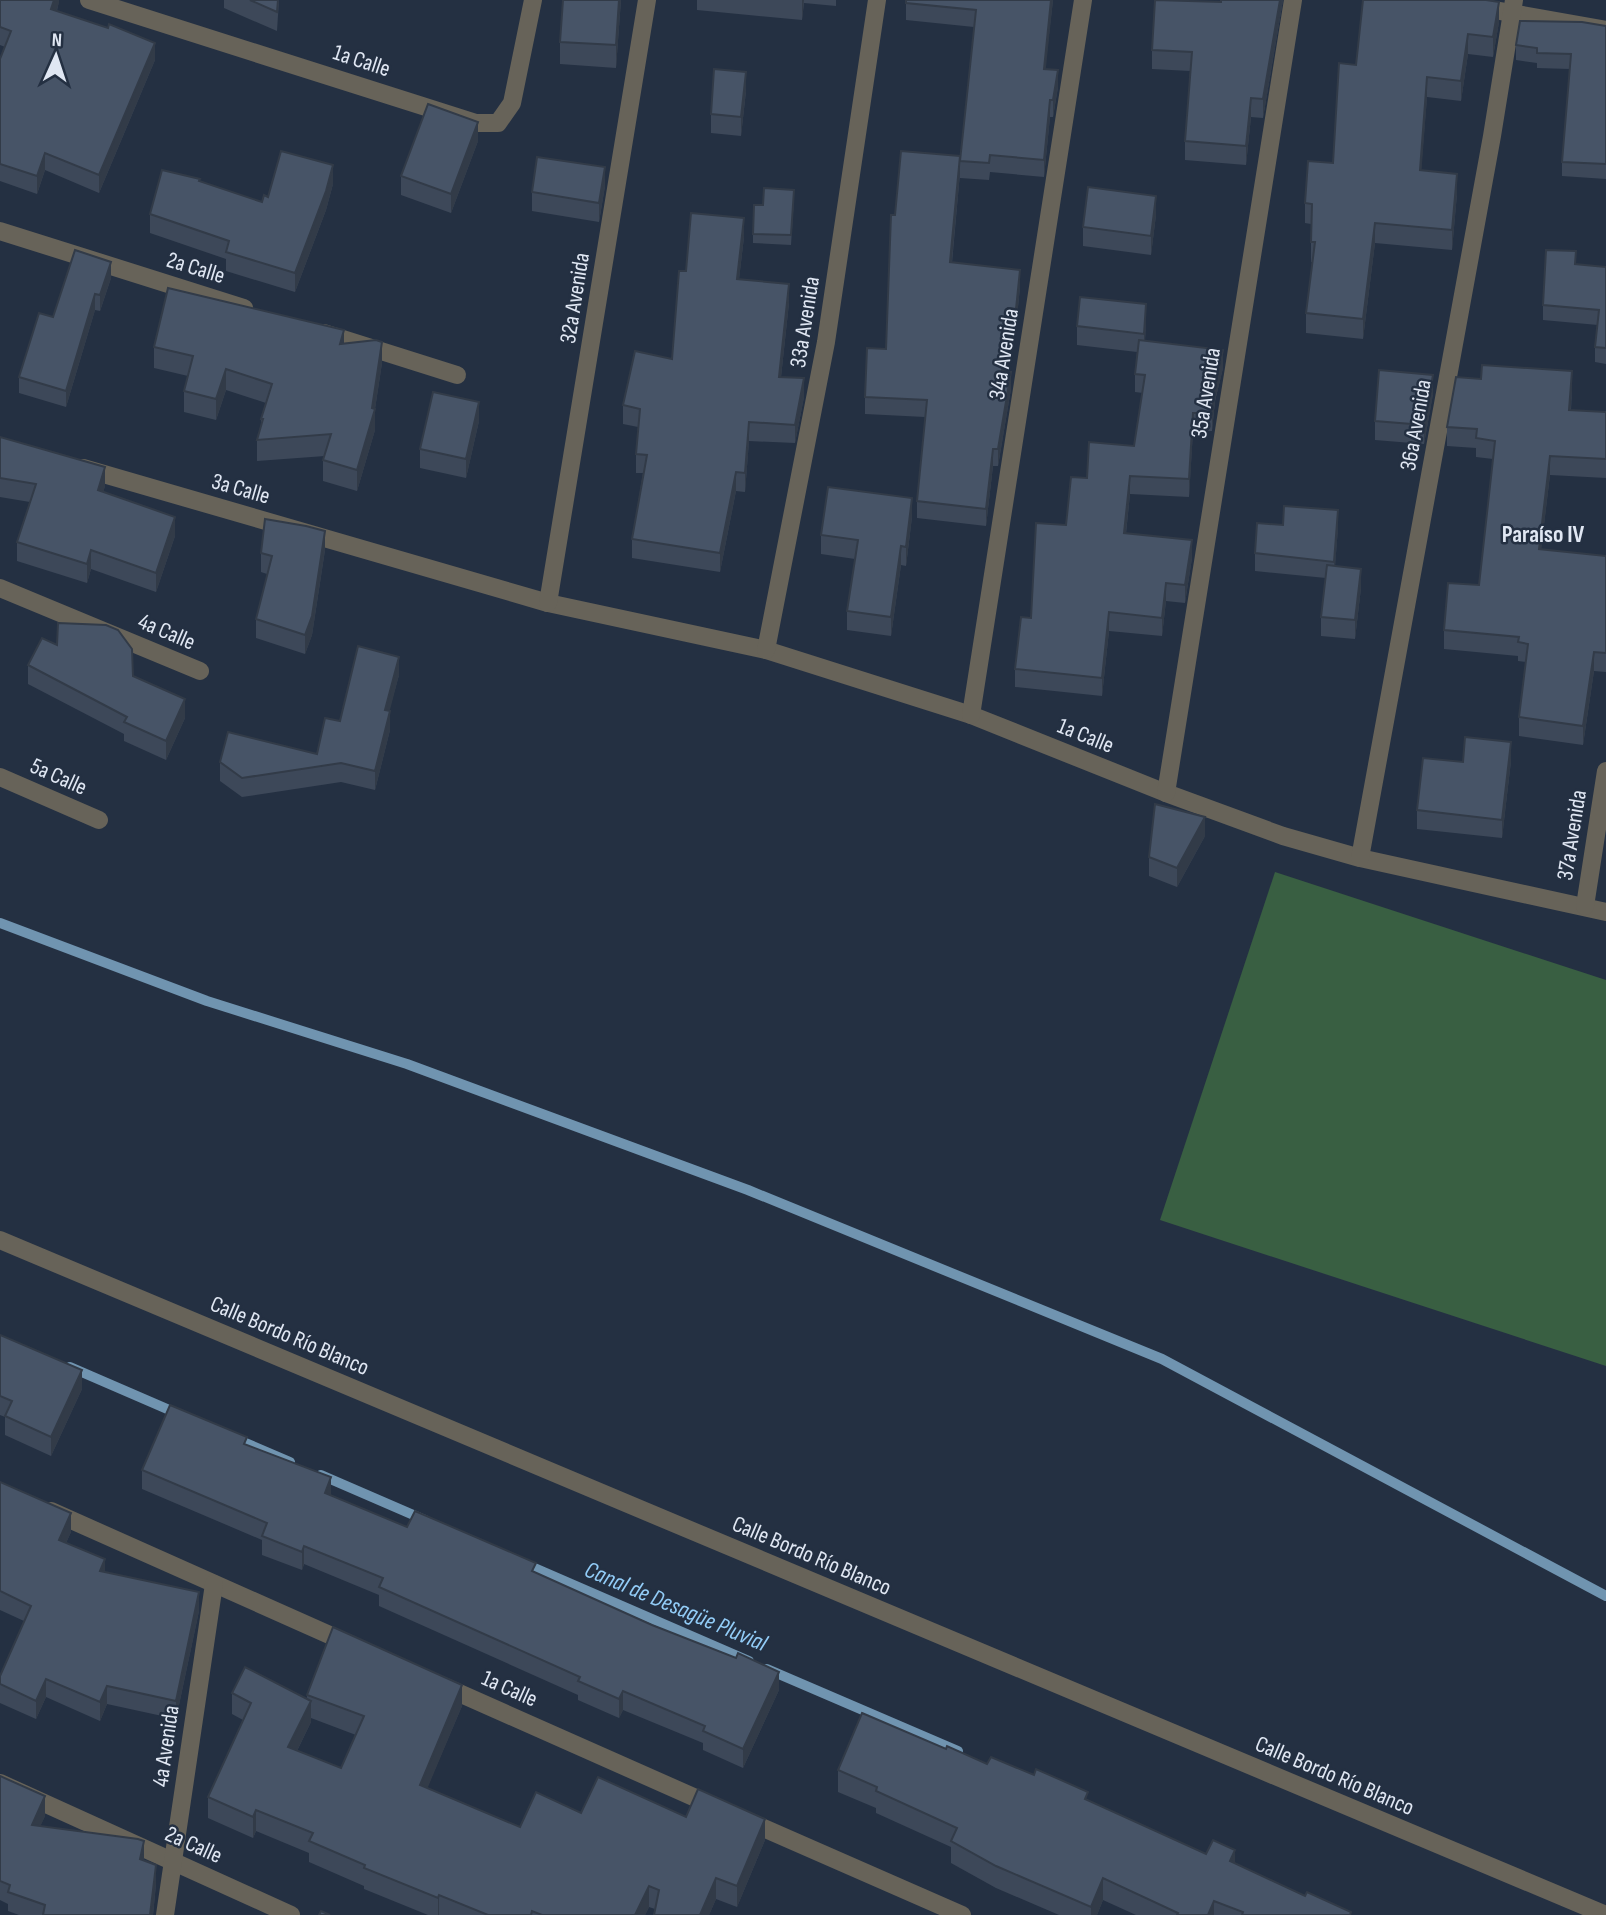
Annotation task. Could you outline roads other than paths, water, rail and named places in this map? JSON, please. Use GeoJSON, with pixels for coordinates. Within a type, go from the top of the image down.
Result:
{"type":"FeatureCollection","features":[{"type":"Feature","properties":{"kind":"street","name":"1a Calle"},"geometry":{"type":"LineString","coordinates":[[89,0],[477,123],[498,122],[512,103],[533,0]]}},
{"type":"Feature","properties":{"kind":"street","name":"32a Avenida"},"geometry":{"type":"LineString","coordinates":[[548,603],[647,0]]}},
{"type":"Feature","properties":{"kind":"street","name":"33a Avenida"},"geometry":{"type":"LineString","coordinates":[[766,650],[827,342],[877,0]]}},
{"type":"Feature","properties":{"kind":"street","name":"34a Avenida"},"geometry":{"type":"LineString","coordinates":[[971,715],[1083,0]]}},
{"type":"Feature","properties":{"kind":"street","name":"35a Avenida"},"geometry":{"type":"LineString","coordinates":[[1166,793],[1293,0]]}},
{"type":"Feature","properties":{"kind":"street"},"geometry":{"type":"LineString","coordinates":[[1438,0],[1513,7],[1606,30]]}},
{"type":"Feature","properties":{"kind":"street","name":"36a Avenida"},"geometry":{"type":"LineString","coordinates":[[1360,858],[1492,136],[1513,7]]}},
{"type":"Feature","properties":{"kind":"street","name":"2a Calle"},"geometry":{"type":"LineString","coordinates":[[0,231],[261,313]]}},
{"type":"Feature","properties":{"kind":"street"},"geometry":{"type":"LineString","coordinates":[[314,330],[457,374]]}},
{"type":"Feature","properties":{"kind":"street","name":"3a Calle"},"geometry":{"type":"LineString","coordinates":[[67,463],[548,603]]}},
{"type":"Feature","properties":{"kind":"street","name":"4a Calle"},"geometry":{"type":"LineString","coordinates":[[0,588],[200,671]]}},
{"type":"Feature","properties":{"kind":"street","name":"1a Calle"},"geometry":{"type":"LineString","coordinates":[[548,603],[766,650],[971,715],[1166,793],[1283,835],[1360,858],[1606,912]]}},
{"type":"Feature","properties":{"kind":"street","name":"37a Avenida"},"geometry":{"type":"LineString","coordinates":[[1585,906],[1606,771]]}},
{"type":"Feature","properties":{"kind":"street","name":"5a Calle"},"geometry":{"type":"LineString","coordinates":[[0,777],[99,820]]}},
{"type":"Feature","properties":{"kind":"street","name":"Calle Bordo Río Blanco"},"geometry":{"type":"LineString","coordinates":[[0,1240],[1606,1915]]}},
{"type":"Feature","properties":{"kind":"street"},"geometry":{"type":"LineString","coordinates":[[38,1505],[367,1652]]}},
{"type":"Feature","properties":{"kind":"street","name":"4a Avenida"},"geometry":{"type":"LineString","coordinates":[[165,1915],[214,1584]]}},
{"type":"Feature","properties":{"kind":"street","name":"1a Calle"},"geometry":{"type":"LineString","coordinates":[[431,1680],[962,1915]]}},
{"type":"Feature","properties":{"kind":"street","name":"2a Calle"},"geometry":{"type":"LineString","coordinates":[[0,1783],[291,1915]]}},
{"type":"Feature","properties":{"kind":"waterway"},"geometry":{"type":"LineString","coordinates":[[0,923],[207,1001],[407,1064],[748,1190],[1162,1359],[1606,1596]]}},
{"type":"Feature","properties":{"kind":"waterway","name":"Canal de Desagüe Pluvial"},"geometry":{"type":"LineString","coordinates":[[70,1367],[181,1415]]}},
{"type":"Feature","properties":{"kind":"waterway","name":"Canal de Desagüe Pluvial"},"geometry":{"type":"LineString","coordinates":[[234,1438],[290,1462]]}},
{"type":"Feature","properties":{"kind":"waterway","name":"Canal de Desagüe Pluvial"},"geometry":{"type":"LineString","coordinates":[[321,1475],[425,1520]]}},
{"type":"Feature","properties":{"kind":"waterway","name":"Canal de Desagüe Pluvial"},"geometry":{"type":"LineString","coordinates":[[523,1563],[749,1661]]}},
{"type":"Feature","properties":{"kind":"waterway","name":"Canal de Desagüe Pluvial"},"geometry":{"type":"LineString","coordinates":[[767,1669],[958,1751]]}},
{"type":"Feature","properties":{"kind":"district","name":"Paraíso IV"},"geometry":{"type":"Point","coordinates":[1543,534]}}]}
